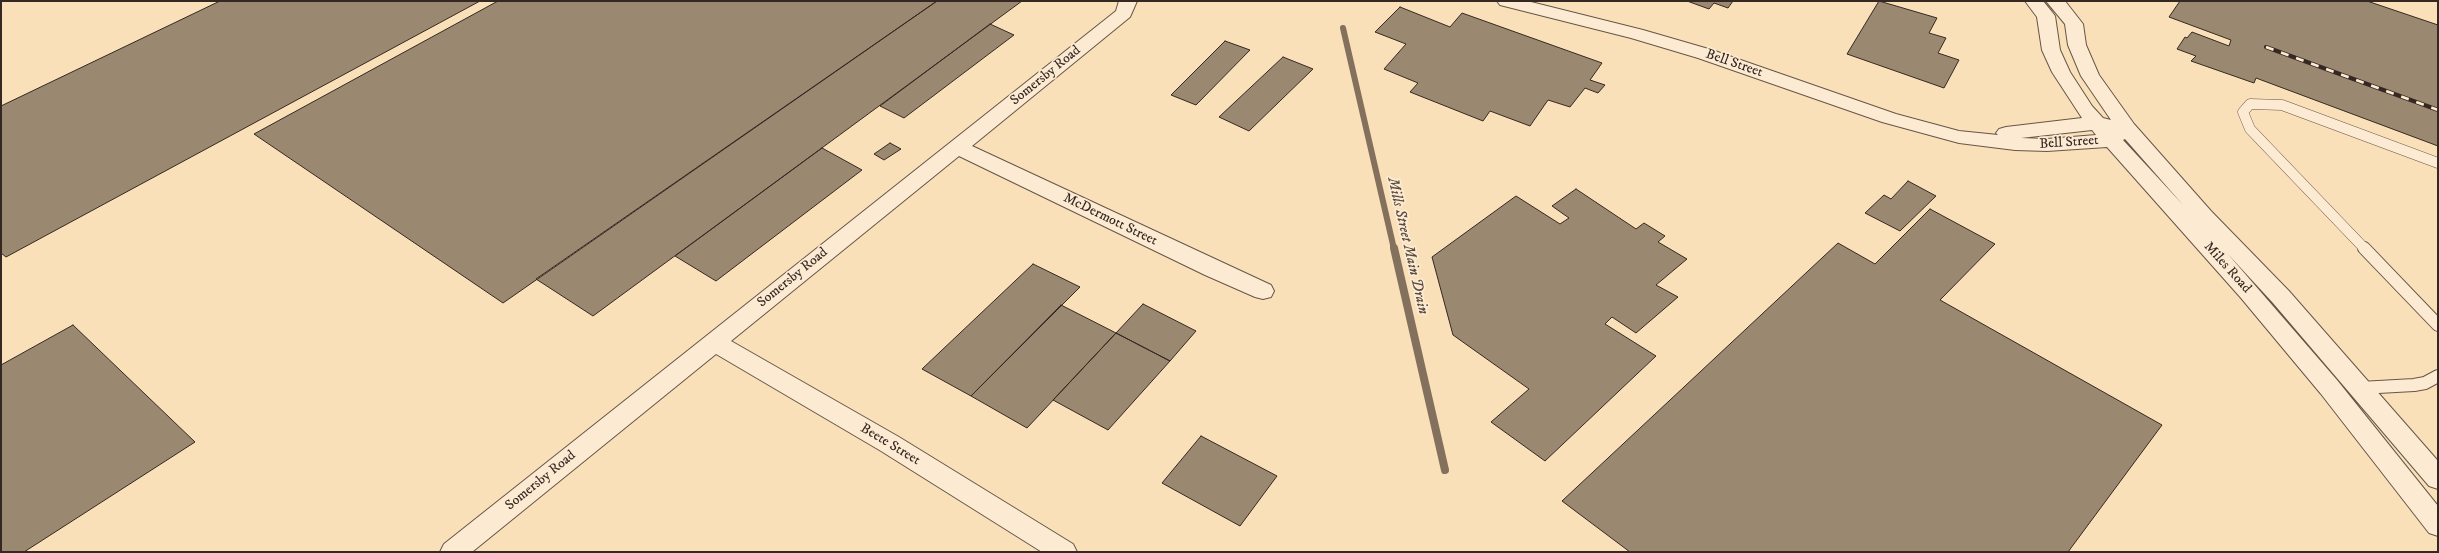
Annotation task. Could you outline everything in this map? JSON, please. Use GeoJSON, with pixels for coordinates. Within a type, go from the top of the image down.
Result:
{"type":"FeatureCollection","features":[{"type":"Feature","properties":{"kind":"street","name":"Somersby Road"},"geometry":{"type":"LineString","coordinates":[[453,552],[1124,13],[1128,1]]}},
{"type":"Feature","properties":{"kind":"street","name":"Bell Street"},"geometry":{"type":"LineString","coordinates":[[1506,1],[1638,34],[1705,54],[1889,118],[1959,137],[2032,145],[2119,134]]}},
{"type":"Feature","properties":{"kind":"street","name":"Miles Road"},"geometry":{"type":"LineString","coordinates":[[2438,479],[2281,297],[2204,216],[2119,134],[2096,123],[2061,72],[2051,50],[2046,16],[2053,3],[2074,24],[2077,45],[2090,76],[2119,134],[2329,387],[2438,525]]}},
{"type":"Feature","properties":{"kind":"street","name":"Bell Street"},"geometry":{"type":"LineString","coordinates":[[1959,137],[2096,123]]}},
{"type":"Feature","properties":{"kind":"street","name":"McDermott Street"},"geometry":{"type":"LineString","coordinates":[[957,147],[1213,269],[1263,291]]}},
{"type":"Feature","properties":{"kind":"street","name":"Beete Street"},"geometry":{"type":"LineString","coordinates":[[714,342],[890,444],[1064,552]]}},
{"type":"Feature","properties":{"kind":"lane"},"geometry":{"type":"LineString","coordinates":[[2438,163],[2282,105],[2258,103],[2245,108],[2243,112],[2244,120],[2250,129],[2438,325]]}},
{"type":"Feature","properties":{"kind":"lane"},"geometry":{"type":"LineString","coordinates":[[2360,388],[2414,385],[2425,383],[2438,376]]}},
{"type":"Feature","properties":{"kind":"building"},"geometry":{"type":"Polygon","coordinates":[[[220,1],[480,1],[6,257],[1,253],[1,106],[220,1]]]}},
{"type":"Feature","properties":{"kind":"building"},"geometry":{"type":"Polygon","coordinates":[[[498,1],[937,1],[503,303],[254,134],[498,1]]]}},
{"type":"Feature","properties":{"kind":"building"},"geometry":{"type":"Polygon","coordinates":[[[937,1],[1022,1],[593,316],[536,279],[937,1]]]}},
{"type":"Feature","properties":{"kind":"building"},"geometry":{"type":"Polygon","coordinates":[[[1687,1],[1733,1],[1728,8],[1714,3],[1709,9],[1687,1]]]}},
{"type":"Feature","properties":{"kind":"building"},"geometry":{"type":"Polygon","coordinates":[[[1879,1],[1937,18],[1929,33],[1946,38],[1938,53],[1959,60],[1944,88],[1847,54],[1879,1]]]}},
{"type":"Feature","properties":{"kind":"building"},"geometry":{"type":"Polygon","coordinates":[[[2180,1],[2367,1],[2438,25],[2438,146],[2256,78],[2254,83],[2191,61],[2196,56],[2177,49],[2185,37],[2187,38],[2192,32],[2229,46],[2231,40],[2169,17],[2180,1]]]}},
{"type":"Feature","properties":{"kind":"building"},"geometry":{"type":"Polygon","coordinates":[[[1400,7],[1450,27],[1462,13],[1602,63],[1590,80],[1605,85],[1598,93],[1585,88],[1570,107],[1548,100],[1530,126],[1490,111],[1483,121],[1410,92],[1418,83],[1384,69],[1406,44],[1375,32],[1400,7]]]}},
{"type":"Feature","properties":{"kind":"building"},"geometry":{"type":"Polygon","coordinates":[[[990,24],[1014,35],[904,118],[880,106],[990,24]]]}},
{"type":"Feature","properties":{"kind":"building"},"geometry":{"type":"Polygon","coordinates":[[[1225,41],[1250,50],[1196,105],[1171,95],[1225,41]]]}},
{"type":"Feature","properties":{"kind":"building"},"geometry":{"type":"Polygon","coordinates":[[[1283,57],[1313,69],[1249,131],[1219,117],[1283,57]]]}},
{"type":"Feature","properties":{"kind":"building"},"geometry":{"type":"Polygon","coordinates":[[[890,143],[901,149],[884,160],[874,154],[890,143]]]}},
{"type":"Feature","properties":{"kind":"building"},"geometry":{"type":"Polygon","coordinates":[[[822,148],[862,170],[716,281],[675,256],[822,148]]]}},
{"type":"Feature","properties":{"kind":"building"},"geometry":{"type":"Polygon","coordinates":[[[1908,181],[1936,196],[1900,231],[1865,213],[1884,195],[1891,199],[1908,181]]]}},
{"type":"Feature","properties":{"kind":"building"},"geometry":{"type":"Polygon","coordinates":[[[1576,189],[1636,229],[1644,223],[1665,236],[1658,242],[1687,259],[1656,285],[1678,297],[1636,333],[1612,317],[1605,324],[1656,356],[1545,461],[1491,422],[1529,389],[1453,335],[1432,257],[1516,196],[1560,224],[1569,218],[1552,206],[1576,189]]]}},
{"type":"Feature","properties":{"kind":"building"},"geometry":{"type":"Polygon","coordinates":[[[1930,209],[1995,244],[1940,300],[2162,425],[2068,552],[1630,552],[1562,501],[1838,243],[1875,264],[1930,209]]]}},
{"type":"Feature","properties":{"kind":"building"},"geometry":{"type":"Polygon","coordinates":[[[1033,264],[1080,287],[971,396],[922,369],[1033,264]]]}},
{"type":"Feature","properties":{"kind":"building"},"geometry":{"type":"Polygon","coordinates":[[[1143,304],[1196,331],[1170,361],[1116,333],[1143,304]]]}},
{"type":"Feature","properties":{"kind":"building"},"geometry":{"type":"Polygon","coordinates":[[[1061,305],[1116,333],[1027,428],[971,396],[1061,305]]]}},
{"type":"Feature","properties":{"kind":"building"},"geometry":{"type":"Polygon","coordinates":[[[73,325],[195,442],[24,552],[1,552],[1,365],[73,325]]]}},
{"type":"Feature","properties":{"kind":"building"},"geometry":{"type":"Polygon","coordinates":[[[1116,333],[1170,361],[1108,430],[1053,400],[1116,333]]]}},
{"type":"Feature","properties":{"kind":"building"},"geometry":{"type":"Polygon","coordinates":[[[1201,436],[1277,476],[1240,526],[1162,483],[1201,436]]]}},
{"type":"Feature","properties":{"kind":"waterway","name":"Mills Street Main Drain"},"geometry":{"type":"LineString","coordinates":[[1343,28],[1394,249]]}},
{"type":"Feature","properties":{"kind":"waterway","name":"Mills Street Main Drain"},"geometry":{"type":"LineString","coordinates":[[1394,248],[1445,470]]}},
{"type":"Feature","properties":{"kind":"railway"},"geometry":{"type":"LineString","coordinates":[[2266,47],[2438,110]]}}]}
